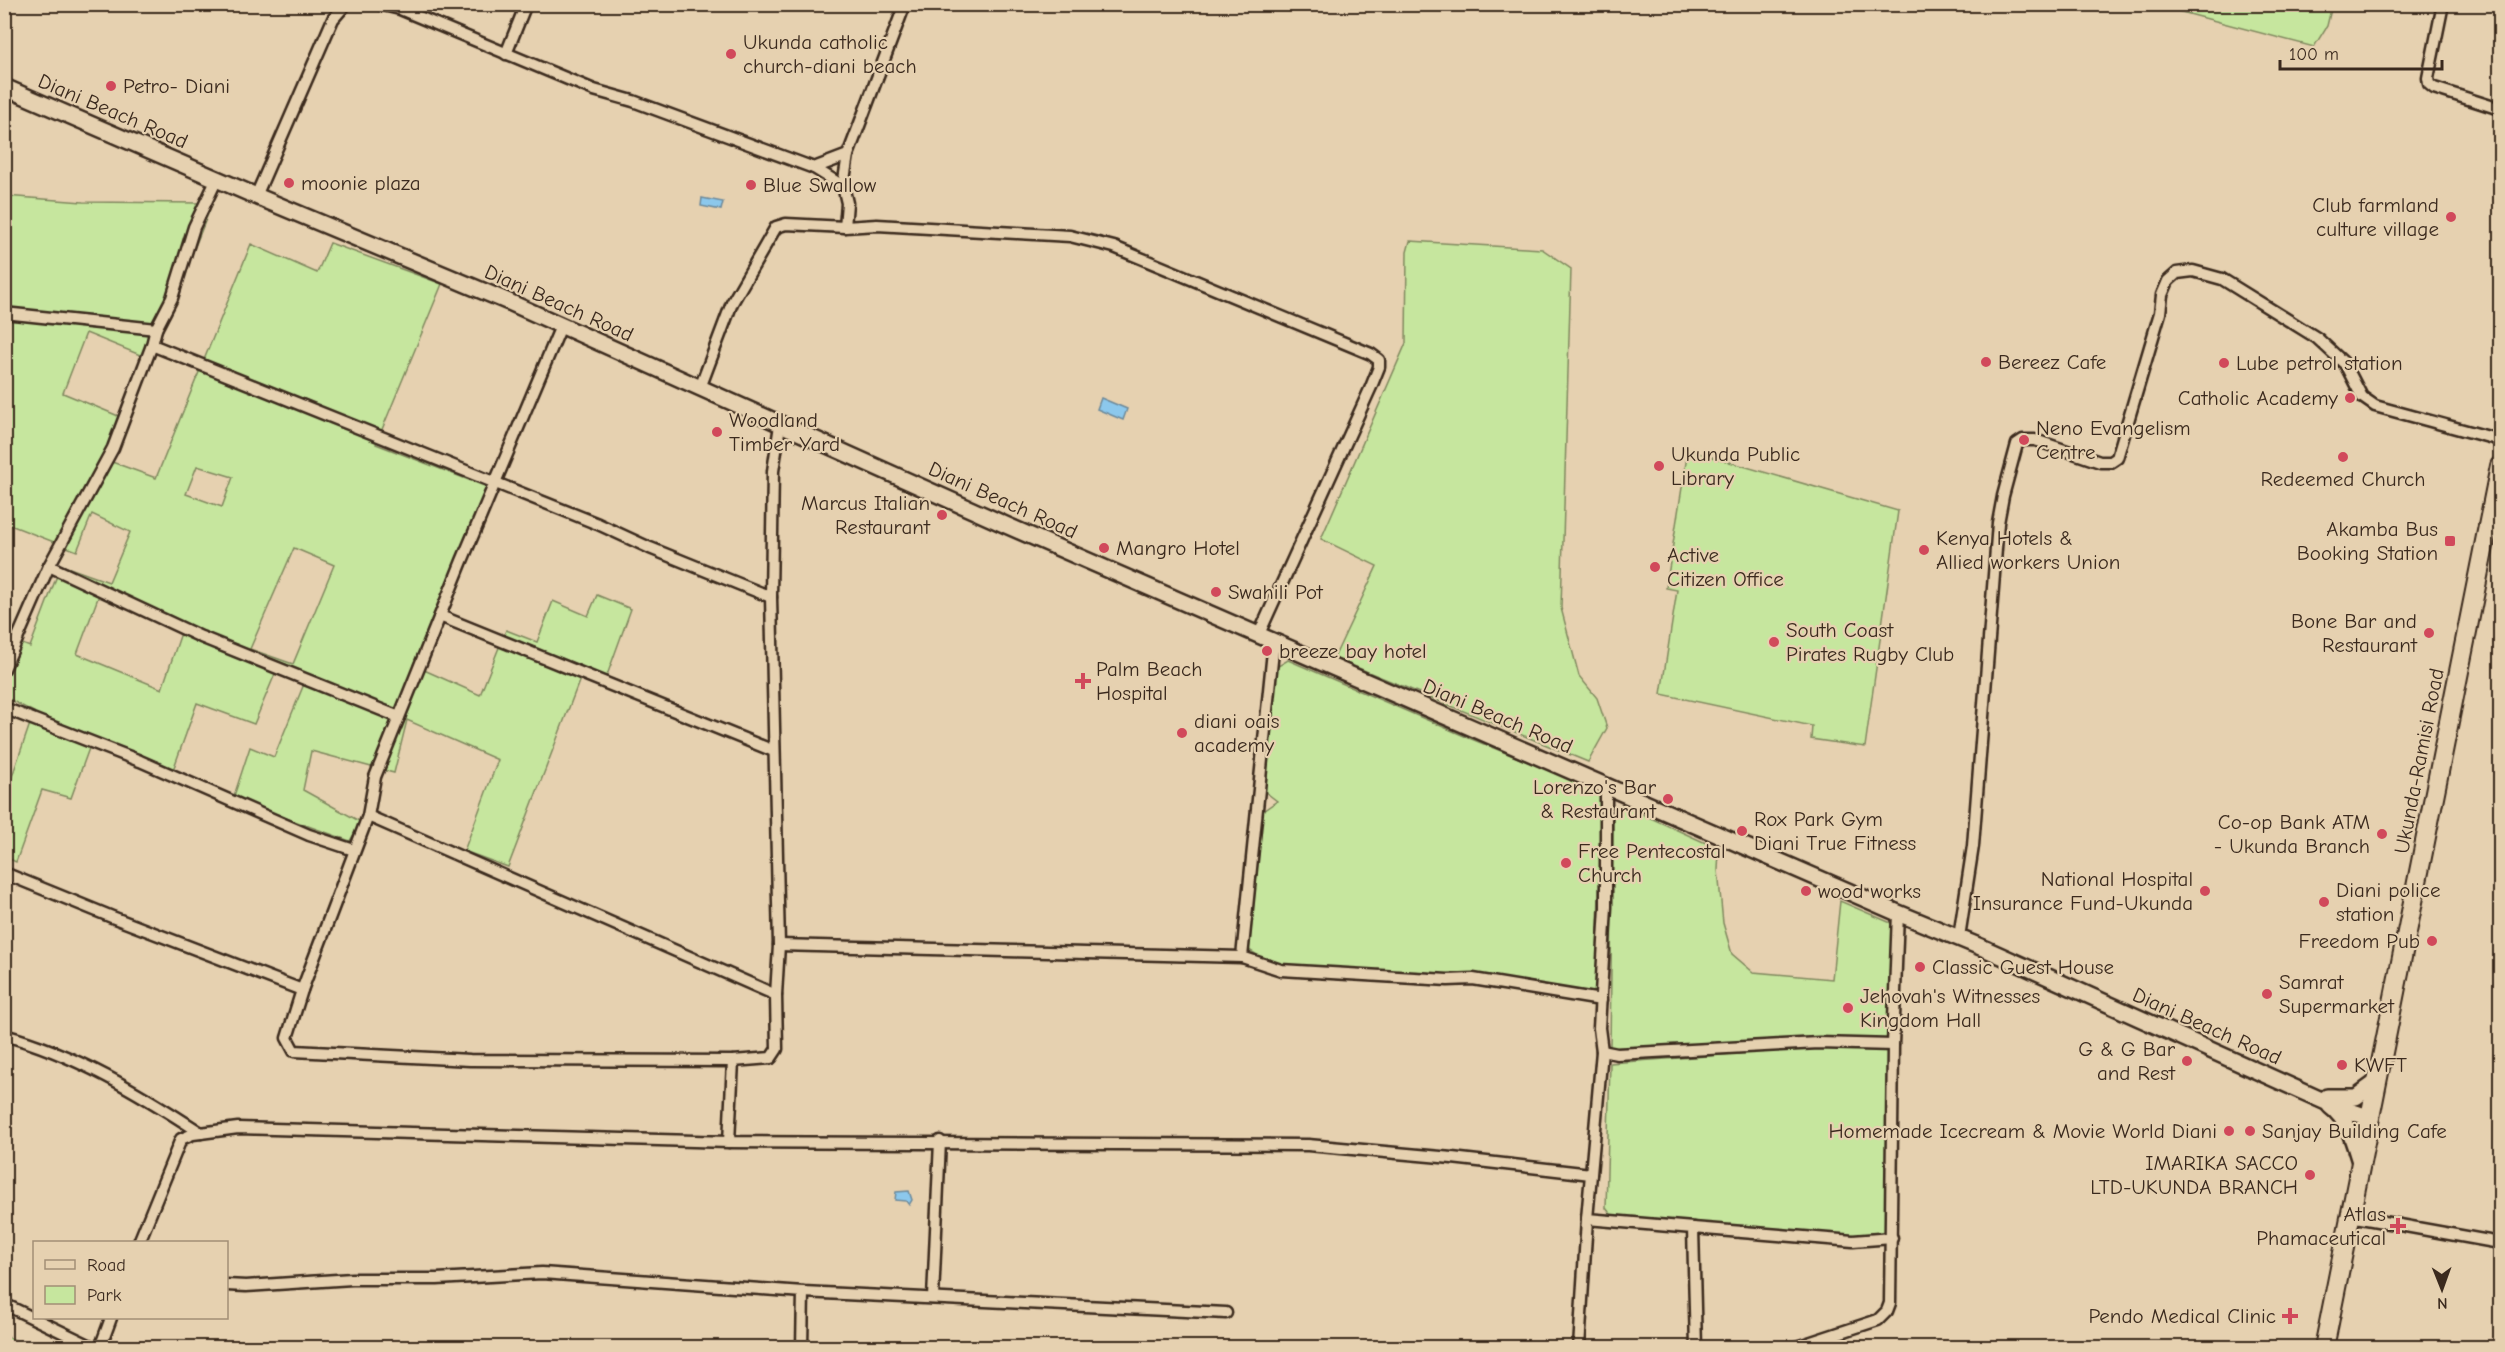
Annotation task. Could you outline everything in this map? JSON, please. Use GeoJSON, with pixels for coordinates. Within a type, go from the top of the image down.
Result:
{"type":"FeatureCollection","features":[{"type":"Feature","properties":{"kind":"highway","name":"Ukunda-Ramisi Road"},"geometry":{"type":"LineString","coordinates":[[2324,1347],[2500,466]]}},
{"type":"Feature","properties":{"kind":"main road","name":"Diani Beach Road"},"geometry":{"type":"LineString","coordinates":[[4,87],[561,326],[780,425],[2315,1095]]}},
{"type":"Feature","properties":{"kind":"main road"},"geometry":{"type":"LineString","coordinates":[[2315,1095],[2345,1099],[2356,1097],[2378,1081]]}},
{"type":"Feature","properties":{"kind":"main road"},"geometry":{"type":"LineString","coordinates":[[2315,1095],[2337,1107],[2371,1118]]}},
{"type":"Feature","properties":{"kind":"main road"},"geometry":{"type":"LineString","coordinates":[[2315,1095],[2343,1119],[2361,1165]]}},
{"type":"Feature","properties":{"kind":"street"},"geometry":{"type":"LineString","coordinates":[[256,196],[333,19],[346,4]]}},
{"type":"Feature","properties":{"kind":"street"},"geometry":{"type":"LineString","coordinates":[[379,4],[400,9],[594,90],[633,101],[814,168],[843,186]]}},
{"type":"Feature","properties":{"kind":"street"},"geometry":{"type":"LineString","coordinates":[[506,54],[526,4]]}},
{"type":"Feature","properties":{"kind":"street"},"geometry":{"type":"LineString","coordinates":[[845,227],[847,203],[843,186],[848,154],[905,4]]}},
{"type":"Feature","properties":{"kind":"street"},"geometry":{"type":"LineString","coordinates":[[2443,4],[2428,84],[2500,110]]}},
{"type":"Feature","properties":{"kind":"street"},"geometry":{"type":"LineString","coordinates":[[814,168],[848,154]]}},
{"type":"Feature","properties":{"kind":"street"},"geometry":{"type":"LineString","coordinates":[[4,669],[49,566],[113,448],[156,329],[172,298],[195,227],[217,179]]}},
{"type":"Feature","properties":{"kind":"street"},"geometry":{"type":"LineString","coordinates":[[700,388],[732,303],[776,227],[786,224],[845,227],[877,225],[1070,236],[1114,247],[1371,354],[1379,360],[1378,370],[1259,634]]}},
{"type":"Feature","properties":{"kind":"street"},"geometry":{"type":"LineString","coordinates":[[1959,938],[1973,846],[1998,523],[2017,444],[2030,439],[2100,462],[2111,462],[2117,458],[2168,281],[2177,273],[2193,271],[2222,279],[2317,338],[2345,364],[2362,397],[2375,406],[2500,440]]}},
{"type":"Feature","properties":{"kind":"street"},"geometry":{"type":"LineString","coordinates":[[4,314],[156,329]]}},
{"type":"Feature","properties":{"kind":"street"},"geometry":{"type":"LineString","coordinates":[[561,326],[375,777],[368,816],[302,990],[287,1038],[294,1051],[470,1060],[733,1061],[775,1056],[779,945],[771,597],[773,471],[780,425]]}},
{"type":"Feature","properties":{"kind":"street"},"geometry":{"type":"LineString","coordinates":[[152,345],[598,524],[650,548],[771,597]]}},
{"type":"Feature","properties":{"kind":"street"},"geometry":{"type":"LineString","coordinates":[[49,566],[201,637],[399,717]]}},
{"type":"Feature","properties":{"kind":"street"},"geometry":{"type":"LineString","coordinates":[[440,616],[774,752]]}},
{"type":"Feature","properties":{"kind":"street"},"geometry":{"type":"LineString","coordinates":[[1242,957],[1274,641]]}},
{"type":"Feature","properties":{"kind":"street"},"geometry":{"type":"LineString","coordinates":[[4,708],[140,761],[309,835],[354,850]]}},
{"type":"Feature","properties":{"kind":"street"},"geometry":{"type":"LineString","coordinates":[[1579,1347],[1587,1219],[1602,1051],[1599,1028],[1606,906],[1606,785]]}},
{"type":"Feature","properties":{"kind":"street"},"geometry":{"type":"LineString","coordinates":[[368,816],[776,995]]}},
{"type":"Feature","properties":{"kind":"street"},"geometry":{"type":"LineString","coordinates":[[4,873],[302,990]]}},
{"type":"Feature","properties":{"kind":"street"},"geometry":{"type":"LineString","coordinates":[[1793,1347],[1878,1320],[1887,1311],[1891,1296],[1893,1046],[1898,913]]}},
{"type":"Feature","properties":{"kind":"street"},"geometry":{"type":"LineString","coordinates":[[779,945],[1242,957],[1281,970],[1448,980],[1473,979],[1601,1000]]}},
{"type":"Feature","properties":{"kind":"street"},"geometry":{"type":"LineString","coordinates":[[4,1035],[55,1052],[141,1094],[201,1132]]}},
{"type":"Feature","properties":{"kind":"street"},"geometry":{"type":"LineString","coordinates":[[1602,1051],[1617,1054],[1820,1043],[1893,1046]]}},
{"type":"Feature","properties":{"kind":"street"},"geometry":{"type":"LineString","coordinates":[[729,1142],[733,1061]]}},
{"type":"Feature","properties":{"kind":"street"},"geometry":{"type":"LineString","coordinates":[[139,1241],[181,1140],[186,1136],[201,1132],[238,1128],[729,1142],[1308,1145],[1591,1174]]}},
{"type":"Feature","properties":{"kind":"street"},"geometry":{"type":"LineString","coordinates":[[933,1298],[940,1142]]}},
{"type":"Feature","properties":{"kind":"street"},"geometry":{"type":"LineString","coordinates":[[2350,1215],[2500,1243]]}},
{"type":"Feature","properties":{"kind":"street"},"geometry":{"type":"LineString","coordinates":[[1587,1219],[1853,1241],[1892,1238]]}},
{"type":"Feature","properties":{"kind":"street"},"geometry":{"type":"LineString","coordinates":[[1693,1228],[1696,1347]]}},
{"type":"Feature","properties":{"kind":"street"},"geometry":{"type":"LineString","coordinates":[[228,1285],[246,1286],[352,1278],[436,1279],[542,1273],[803,1292],[1226,1313]]}},
{"type":"Feature","properties":{"kind":"street"},"geometry":{"type":"LineString","coordinates":[[802,1347],[803,1292]]}},
{"type":"Feature","properties":{"kind":"street"},"geometry":{"type":"LineString","coordinates":[[4,1304],[33,1318]]}},
{"type":"Feature","properties":{"kind":"street"},"geometry":{"type":"LineString","coordinates":[[36,1319],[95,1347]]}},
{"type":"Feature","properties":{"kind":"street"},"geometry":{"type":"LineString","coordinates":[[100,1347],[110,1319]]}},
{"type":"Feature","properties":{"kind":"green space"},"geometry":{"type":"Polygon","coordinates":[[[2155,5],[2332,5],[2327,26],[2314,47],[2155,5]]]}},
{"type":"Feature","properties":{"kind":"green space"},"geometry":{"type":"Polygon","coordinates":[[[5,196],[83,202],[201,203],[210,209],[150,359],[86,333],[63,393],[128,420],[112,462],[156,478],[251,244],[317,273],[330,243],[442,284],[376,444],[487,487],[413,665],[480,695],[506,630],[537,642],[553,601],[588,616],[597,595],[631,609],[605,681],[583,671],[508,867],[464,851],[498,760],[407,720],[394,773],[311,751],[303,790],[361,822],[350,841],[233,799],[250,747],[274,757],[304,684],[275,674],[254,724],[197,703],[172,773],[92,740],[71,798],[42,790],[16,862],[5,857],[5,797],[34,712],[5,697],[5,637],[30,647],[61,565],[109,582],[130,532],[92,514],[77,551],[5,523],[5,196]],[[197,466],[186,494],[222,507],[233,477],[197,466]],[[294,548],[250,649],[293,664],[334,565],[294,548]],[[99,595],[77,654],[162,689],[181,633],[99,595]]]}},
{"type":"Feature","properties":{"kind":"green space"},"geometry":{"type":"Polygon","coordinates":[[[1410,241],[1542,249],[1571,269],[1561,608],[1579,676],[1597,698],[1607,728],[1588,762],[1334,658],[1377,566],[1321,539],[1406,343],[1407,252],[1410,241]]]}},
{"type":"Feature","properties":{"kind":"green space","name":"South Coast Pirates Rugby Club"},"geometry":{"type":"Polygon","coordinates":[[[1688,450],[1898,511],[1865,747],[1811,739],[1812,726],[1661,694],[1677,590],[1666,588],[1688,450]]]}},
{"type":"Feature","properties":{"kind":"green space"},"geometry":{"type":"Polygon","coordinates":[[[1288,660],[1602,792],[1596,994],[1455,976],[1278,968],[1249,950],[1263,811],[1277,801],[1264,791],[1275,668],[1288,660]]]}},
{"type":"Feature","properties":{"kind":"green space"},"geometry":{"type":"Polygon","coordinates":[[[1622,805],[1719,849],[1718,870],[1723,923],[1732,954],[1753,972],[1832,979],[1840,901],[1898,926],[1888,1039],[1827,1038],[1610,1048],[1613,816],[1622,805]]]}},
{"type":"Feature","properties":{"kind":"green space"},"geometry":{"type":"Polygon","coordinates":[[[1820,1048],[1890,1050],[1887,1234],[1853,1236],[1612,1216],[1606,1208],[1610,1063],[1820,1048]]]}},
{"type":"Feature","properties":{"kind":"green space"},"geometry":{"type":"Polygon","coordinates":[[[4,1335],[29,1347],[5,1347],[4,1335]]]}},
{"type":"Feature","properties":{"kind":"water"},"geometry":{"type":"Polygon","coordinates":[[[702,198],[723,202],[721,210],[701,206],[702,198]]]}},
{"type":"Feature","properties":{"kind":"water"},"geometry":{"type":"Polygon","coordinates":[[[1101,398],[1127,409],[1123,420],[1097,409],[1101,398]]]}},
{"type":"Feature","properties":{"kind":"water"},"geometry":{"type":"Polygon","coordinates":[[[909,1191],[912,1200],[909,1205],[906,1201],[895,1200],[896,1192],[909,1191]]]}},
{"type":"Feature","properties":{"kind":"place","name":"Ukunda catholic church-diani beach"},"geometry":{"type":"Point","coordinates":[731,54]}},
{"type":"Feature","properties":{"kind":"place","name":"Petro- Diani"},"geometry":{"type":"Point","coordinates":[111,86]}},
{"type":"Feature","properties":{"kind":"place","name":"moonie plaza"},"geometry":{"type":"Point","coordinates":[289,183]}},
{"type":"Feature","properties":{"kind":"place","name":"Blue Swallow"},"geometry":{"type":"Point","coordinates":[751,185]}},
{"type":"Feature","properties":{"kind":"place","name":"Club farmland culture village"},"geometry":{"type":"Point","coordinates":[2451,217]}},
{"type":"Feature","properties":{"kind":"place","name":"Bereez Cafe"},"geometry":{"type":"Point","coordinates":[1986,362]}},
{"type":"Feature","properties":{"kind":"place","name":"Lube petrol station"},"geometry":{"type":"Point","coordinates":[2224,363]}},
{"type":"Feature","properties":{"kind":"place","name":"Catholic Academy"},"geometry":{"type":"Point","coordinates":[2350,398]}},
{"type":"Feature","properties":{"kind":"place","name":"Woodland Timber Yard"},"geometry":{"type":"Point","coordinates":[717,432]}},
{"type":"Feature","properties":{"kind":"place","name":"Neno Evangelism Centre"},"geometry":{"type":"Point","coordinates":[2024,440]}},
{"type":"Feature","properties":{"kind":"place","name":"Redeemed Church"},"geometry":{"type":"Point","coordinates":[2343,457]}},
{"type":"Feature","properties":{"kind":"place","name":"Ukunda Public Library"},"geometry":{"type":"Point","coordinates":[1659,466]}},
{"type":"Feature","properties":{"kind":"place","name":"Marcus Italian Restaurant"},"geometry":{"type":"Point","coordinates":[942,515]}},
{"type":"Feature","properties":{"kind":"place","name":"Akamba Bus Booking Station"},"geometry":{"type":"Point","coordinates":[2450,541]}},
{"type":"Feature","properties":{"kind":"place","name":"Mangro Hotel"},"geometry":{"type":"Point","coordinates":[1104,548]}},
{"type":"Feature","properties":{"kind":"place","name":"Kenya Hotels & Allied workers Union"},"geometry":{"type":"Point","coordinates":[1924,550]}},
{"type":"Feature","properties":{"kind":"place","name":"Active Citizen Office"},"geometry":{"type":"Point","coordinates":[1655,567]}},
{"type":"Feature","properties":{"kind":"place","name":"Swahili Pot"},"geometry":{"type":"Point","coordinates":[1216,592]}},
{"type":"Feature","properties":{"kind":"place","name":"Bone Bar and Restaurant"},"geometry":{"type":"Point","coordinates":[2429,633]}},
{"type":"Feature","properties":{"kind":"place","name":"South Coast Pirates Rugby Club"},"geometry":{"type":"Point","coordinates":[1774,642]}},
{"type":"Feature","properties":{"kind":"place","name":"breeze bay hotel"},"geometry":{"type":"Point","coordinates":[1267,651]}},
{"type":"Feature","properties":{"kind":"place","name":"Palm Beach Hospital"},"geometry":{"type":"Point","coordinates":[1083,681]}},
{"type":"Feature","properties":{"kind":"place","name":"diani oais academy"},"geometry":{"type":"Point","coordinates":[1182,733]}},
{"type":"Feature","properties":{"kind":"place","name":"Lorenzo's Bar & Restaurant"},"geometry":{"type":"Point","coordinates":[1668,799]}},
{"type":"Feature","properties":{"kind":"place","name":"Rox Park Gym Diani True Fitness"},"geometry":{"type":"Point","coordinates":[1742,831]}},
{"type":"Feature","properties":{"kind":"place","name":"Co-op Bank ATM - Ukunda Branch"},"geometry":{"type":"Point","coordinates":[2382,834]}},
{"type":"Feature","properties":{"kind":"place","name":"Free Pentecostal Church"},"geometry":{"type":"Point","coordinates":[1566,863]}},
{"type":"Feature","properties":{"kind":"place","name":"wood works"},"geometry":{"type":"Point","coordinates":[1806,891]}},
{"type":"Feature","properties":{"kind":"place","name":"National Hospital Insurance Fund-Ukunda"},"geometry":{"type":"Point","coordinates":[2205,891]}},
{"type":"Feature","properties":{"kind":"place","name":"Diani police station"},"geometry":{"type":"Point","coordinates":[2324,902]}},
{"type":"Feature","properties":{"kind":"place","name":"Freedom Pub"},"geometry":{"type":"Point","coordinates":[2432,941]}},
{"type":"Feature","properties":{"kind":"place","name":"Classic Guest House"},"geometry":{"type":"Point","coordinates":[1920,967]}},
{"type":"Feature","properties":{"kind":"place","name":"Samrat Supermarket"},"geometry":{"type":"Point","coordinates":[2267,994]}},
{"type":"Feature","properties":{"kind":"place","name":"Jehovah's Witnesses Kingdom Hall"},"geometry":{"type":"Point","coordinates":[1848,1008]}},
{"type":"Feature","properties":{"kind":"place","name":"G & G Bar and Rest"},"geometry":{"type":"Point","coordinates":[2187,1061]}},
{"type":"Feature","properties":{"kind":"place","name":"KWFT"},"geometry":{"type":"Point","coordinates":[2342,1065]}},
{"type":"Feature","properties":{"kind":"place","name":"Homemade Icecream & Movie World Diani"},"geometry":{"type":"Point","coordinates":[2229,1131]}},
{"type":"Feature","properties":{"kind":"place","name":"Sanjay Building Cafe"},"geometry":{"type":"Point","coordinates":[2250,1131]}},
{"type":"Feature","properties":{"kind":"place","name":"IMARIKA SACCO LTD-UKUNDA BRANCH"},"geometry":{"type":"Point","coordinates":[2310,1175]}},
{"type":"Feature","properties":{"kind":"place","name":"Atlas Phamaceutical"},"geometry":{"type":"Point","coordinates":[2398,1226]}},
{"type":"Feature","properties":{"kind":"place","name":"Pendo Medical Clinic"},"geometry":{"type":"Point","coordinates":[2290,1316]}}]}
